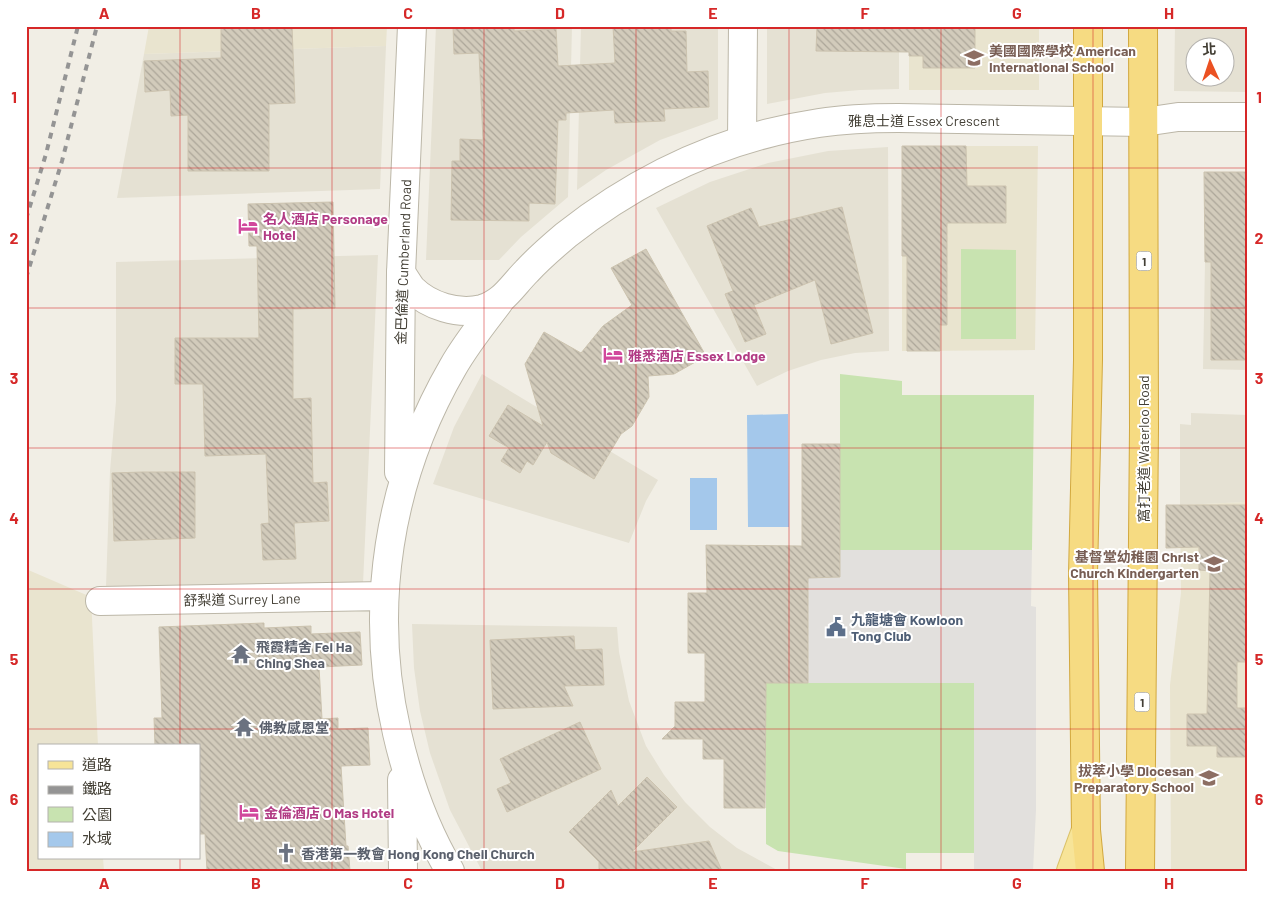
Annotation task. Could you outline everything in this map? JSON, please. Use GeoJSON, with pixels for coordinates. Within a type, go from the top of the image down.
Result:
{"type":"FeatureCollection","features":[{"type":"Feature","properties":{"kind":"highway"},"geometry":{"type":"LineString","coordinates":[[1088,26],[1088,360],[1083,574],[1086,830],[1090,871]]}},
{"type":"Feature","properties":{"kind":"highway","name":"窩打老道 Waterloo Road"},"geometry":{"type":"LineString","coordinates":[[1140,871],[1144,445],[1143,26]]}},
{"type":"Feature","properties":{"kind":"main road"},"geometry":{"type":"LineString","coordinates":[[1072,871],[1086,830]]}},
{"type":"Feature","properties":{"kind":"street","name":"金巴倫道 Cumberland Road"},"geometry":{"type":"LineString","coordinates":[[398,499],[401,273],[412,26]]}},
{"type":"Feature","properties":{"kind":"street"},"geometry":{"type":"LineString","coordinates":[[742,140],[743,26]]}},
{"type":"Feature","properties":{"kind":"street","name":"雅息士道 Essex Crescent"},"geometry":{"type":"LineString","coordinates":[[398,499],[420,434],[434,403],[453,367],[474,334],[499,302],[527,271],[558,242],[598,211],[626,192],[702,154],[742,140],[819,123],[858,119],[1144,122],[1178,117],[1247,118]]}},
{"type":"Feature","properties":{"kind":"street"},"geometry":{"type":"LineString","coordinates":[[401,273],[419,295],[443,308],[463,311],[481,309],[499,302]]}},
{"type":"Feature","properties":{"kind":"street"},"geometry":{"type":"LineString","coordinates":[[398,499],[388,556],[384,596],[386,675],[402,753],[413,791],[428,828],[450,871]]}},
{"type":"Feature","properties":{"kind":"street","name":"舒梨道 Surrey Lane"},"geometry":{"type":"LineString","coordinates":[[100,602],[384,596]]}},
{"type":"Feature","properties":{"kind":"street"},"geometry":{"type":"LineString","coordinates":[[402,753],[403,871]]}},
{"type":"Feature","properties":{"kind":"shaded area"},"geometry":{"type":"Polygon","coordinates":[[[149,26],[387,26],[386,46],[144,54],[149,26]]]}},
{"type":"Feature","properties":{"kind":"shaded area"},"geometry":{"type":"Polygon","coordinates":[[[436,26],[572,26],[568,197],[521,237],[499,260],[426,260],[436,26]]]}},
{"type":"Feature","properties":{"kind":"shaded area"},"geometry":{"type":"Polygon","coordinates":[[[581,26],[718,26],[718,119],[660,140],[606,170],[577,190],[581,26]]]}},
{"type":"Feature","properties":{"kind":"shaded area"},"geometry":{"type":"Polygon","coordinates":[[[767,26],[899,26],[899,89],[825,93],[767,104],[767,26]]]}},
{"type":"Feature","properties":{"kind":"shaded area","name":"美國國際學校 American International School"},"geometry":{"type":"Polygon","coordinates":[[[909,26],[1039,26],[1039,90],[909,90],[909,26]]]}},
{"type":"Feature","properties":{"kind":"shaded area"},"geometry":{"type":"Polygon","coordinates":[[[1175,26],[1247,26],[1247,92],[1174,91],[1175,26]]]}},
{"type":"Feature","properties":{"kind":"shaded area"},"geometry":{"type":"Polygon","coordinates":[[[386,46],[380,189],[117,198],[144,54],[386,46]]]}},
{"type":"Feature","properties":{"kind":"shaded area"},"geometry":{"type":"Polygon","coordinates":[[[902,146],[1038,146],[1035,350],[902,351],[902,146]]]}},
{"type":"Feature","properties":{"kind":"shaded area"},"geometry":{"type":"Polygon","coordinates":[[[888,147],[889,351],[855,353],[821,360],[788,371],[757,386],[656,208],[710,182],[768,163],[828,151],[888,147]]]}},
{"type":"Feature","properties":{"kind":"shaded area"},"geometry":{"type":"Polygon","coordinates":[[[378,255],[363,584],[106,587],[110,471],[116,401],[116,262],[378,255]]]}},
{"type":"Feature","properties":{"kind":"shaded area"},"geometry":{"type":"Polygon","coordinates":[[[1205,262],[1247,262],[1247,370],[1203,369],[1205,262]]]}},
{"type":"Feature","properties":{"kind":"shaded area"},"geometry":{"type":"Polygon","coordinates":[[[482,374],[658,480],[646,501],[629,543],[433,484],[454,427],[482,374]]]}},
{"type":"Feature","properties":{"kind":"shaded area"},"geometry":{"type":"Polygon","coordinates":[[[1191,413],[1247,415],[1247,502],[1180,505],[1180,424],[1191,425],[1191,413]]]}},
{"type":"Feature","properties":{"kind":"shaded area","name":"拔萃小學 Diocesan Preparatory School"},"geometry":{"type":"Polygon","coordinates":[[[1247,502],[1247,871],[1171,871],[1170,685],[1181,593],[1180,505],[1247,502]]]}},
{"type":"Feature","properties":{"kind":"shaded area"},"geometry":{"type":"Polygon","coordinates":[[[840,550],[1032,550],[1031,606],[1036,607],[1036,810],[1033,871],[974,871],[974,683],[808,683],[808,578],[840,577],[840,550]]]}},
{"type":"Feature","properties":{"kind":"shaded area"},"geometry":{"type":"Polygon","coordinates":[[[26,569],[91,597],[98,744],[38,744],[38,860],[103,860],[104,871],[26,871],[26,569]]]}},
{"type":"Feature","properties":{"kind":"shaded area"},"geometry":{"type":"Polygon","coordinates":[[[412,624],[617,627],[619,652],[629,701],[646,746],[664,775],[685,802],[710,827],[737,848],[779,871],[482,871],[450,810],[430,753],[420,711],[414,668],[412,624]]]}},
{"type":"Feature","properties":{"kind":"green space"},"geometry":{"type":"Polygon","coordinates":[[[961,249],[1016,250],[1016,339],[961,339],[961,249]]]}},
{"type":"Feature","properties":{"kind":"green space"},"geometry":{"type":"Polygon","coordinates":[[[840,374],[902,381],[902,395],[1034,395],[1032,550],[840,550],[840,374]]]}},
{"type":"Feature","properties":{"kind":"green space"},"geometry":{"type":"Polygon","coordinates":[[[766,683],[974,683],[974,853],[906,853],[906,869],[778,851],[766,844],[766,683]]]}},
{"type":"Feature","properties":{"kind":"water"},"geometry":{"type":"Polygon","coordinates":[[[788,414],[789,527],[748,527],[747,415],[788,414]]]}},
{"type":"Feature","properties":{"kind":"water"},"geometry":{"type":"Polygon","coordinates":[[[690,478],[717,478],[717,530],[690,530],[690,478]]]}},
{"type":"Feature","properties":{"kind":"building"},"geometry":{"type":"Polygon","coordinates":[[[221,26],[292,26],[295,103],[269,104],[269,171],[188,171],[188,115],[171,116],[170,90],[145,92],[144,61],[221,58],[221,26]]]}},
{"type":"Feature","properties":{"kind":"building"},"geometry":{"type":"Polygon","coordinates":[[[453,26],[514,26],[514,31],[556,29],[558,66],[615,63],[613,26],[671,26],[671,31],[686,31],[687,72],[708,71],[709,107],[664,109],[665,121],[615,123],[614,110],[566,113],[566,120],[558,120],[555,204],[529,203],[529,221],[451,220],[452,161],[460,161],[460,139],[483,140],[479,53],[454,54],[453,26]]]}},
{"type":"Feature","properties":{"kind":"building"},"geometry":{"type":"Polygon","coordinates":[[[817,26],[975,26],[975,68],[923,68],[923,56],[909,56],[909,52],[816,51],[817,26]]]}},
{"type":"Feature","properties":{"kind":"building"},"geometry":{"type":"Polygon","coordinates":[[[902,146],[966,146],[967,186],[1006,186],[1006,223],[947,223],[947,325],[940,325],[940,351],[907,351],[907,256],[902,256],[902,146]]]}},
{"type":"Feature","properties":{"kind":"building"},"geometry":{"type":"Polygon","coordinates":[[[1204,172],[1247,172],[1247,360],[1211,360],[1211,262],[1205,262],[1204,172]]]}},
{"type":"Feature","properties":{"kind":"building"},"geometry":{"type":"Polygon","coordinates":[[[333,202],[335,308],[293,309],[293,399],[311,398],[313,483],[327,482],[329,521],[294,523],[296,559],[263,560],[261,524],[269,523],[266,454],[205,456],[203,384],[175,384],[175,338],[259,338],[257,246],[249,246],[248,204],[333,202]]]}},
{"type":"Feature","properties":{"kind":"building"},"geometry":{"type":"Polygon","coordinates":[[[842,207],[873,333],[831,344],[815,280],[754,305],[766,334],[745,342],[725,294],[733,291],[707,226],[751,208],[759,227],[842,207]]]}},
{"type":"Feature","properties":{"kind":"building"},"geometry":{"type":"Polygon","coordinates":[[[646,249],[706,356],[674,374],[648,376],[649,397],[632,426],[621,434],[594,479],[551,453],[547,442],[533,465],[527,461],[520,473],[501,461],[509,448],[489,436],[508,405],[543,426],[525,364],[544,332],[581,353],[603,326],[632,305],[611,268],[646,249]]]}},
{"type":"Feature","properties":{"kind":"building","name":"九龍塘會 Kowloon Tong Club"},"geometry":{"type":"Polygon","coordinates":[[[802,444],[840,444],[840,577],[808,578],[808,683],[766,683],[765,808],[724,808],[724,759],[703,759],[703,739],[662,739],[675,726],[675,702],[705,702],[705,653],[688,653],[688,593],[707,593],[706,545],[802,546],[802,444]]]}},
{"type":"Feature","properties":{"kind":"building"},"geometry":{"type":"Polygon","coordinates":[[[195,472],[195,538],[114,541],[112,473],[195,472]]]}},
{"type":"Feature","properties":{"kind":"building"},"geometry":{"type":"Polygon","coordinates":[[[1166,505],[1247,505],[1247,577],[1245,590],[1247,662],[1237,662],[1237,708],[1247,708],[1247,757],[1217,757],[1217,746],[1187,746],[1187,714],[1207,714],[1210,571],[1199,570],[1199,547],[1166,548],[1166,505]]]}},
{"type":"Feature","properties":{"kind":"building"},"geometry":{"type":"Polygon","coordinates":[[[264,623],[264,628],[311,626],[311,634],[360,632],[362,665],[319,667],[322,719],[338,718],[338,729],[368,728],[370,765],[341,766],[346,846],[348,846],[350,871],[207,871],[205,834],[200,834],[200,744],[155,744],[154,718],[162,718],[159,627],[264,623]]]}},
{"type":"Feature","properties":{"kind":"building"},"geometry":{"type":"Polygon","coordinates":[[[574,636],[575,650],[602,649],[604,685],[564,686],[573,706],[493,709],[490,640],[574,636]]]}},
{"type":"Feature","properties":{"kind":"building"},"geometry":{"type":"Polygon","coordinates":[[[580,722],[601,769],[507,812],[497,789],[511,783],[500,759],[580,722]]]}},
{"type":"Feature","properties":{"kind":"building"},"geometry":{"type":"Polygon","coordinates":[[[647,777],[677,807],[632,852],[709,841],[722,871],[599,871],[599,862],[569,832],[611,790],[618,806],[647,777]]]}},
{"type":"Feature","properties":{"kind":"railway"},"geometry":{"type":"LineString","coordinates":[[26,219],[46,154],[78,26]]}},
{"type":"Feature","properties":{"kind":"railway"},"geometry":{"type":"LineString","coordinates":[[26,278],[62,161],[97,26]]}},
{"type":"Feature","properties":{"kind":"place","name":"美國國際學校 American International School"},"geometry":{"type":"Point","coordinates":[974,58]}},
{"type":"Feature","properties":{"kind":"place","name":"名人酒店 Personage Hotel"},"geometry":{"type":"Point","coordinates":[248,226]}},
{"type":"Feature","properties":{"kind":"place","name":"雅悉酒店 Essex Lodge"},"geometry":{"type":"Point","coordinates":[613,355]}},
{"type":"Feature","properties":{"kind":"place","name":"基督堂幼稚園 Christ Church Kindergarten"},"geometry":{"type":"Point","coordinates":[1214,564]}},
{"type":"Feature","properties":{"kind":"place","name":"九龍塘會 Kowloon Tong Club"},"geometry":{"type":"Point","coordinates":[836,627]}},
{"type":"Feature","properties":{"kind":"place","name":"飛霞精舍 Fei Ha Ching Shea"},"geometry":{"type":"Point","coordinates":[241,654]}},
{"type":"Feature","properties":{"kind":"place","name":"佛教感恩堂"},"geometry":{"type":"Point","coordinates":[244,727]}},
{"type":"Feature","properties":{"kind":"place","name":"拔萃小學 Diocesan Preparatory School"},"geometry":{"type":"Point","coordinates":[1209,778]}},
{"type":"Feature","properties":{"kind":"place","name":"金倫酒店 O Mas Hotel"},"geometry":{"type":"Point","coordinates":[249,812]}},
{"type":"Feature","properties":{"kind":"place","name":"香港第一教會 Hong Kong Cheil Church"},"geometry":{"type":"Point","coordinates":[286,853]}}]}
